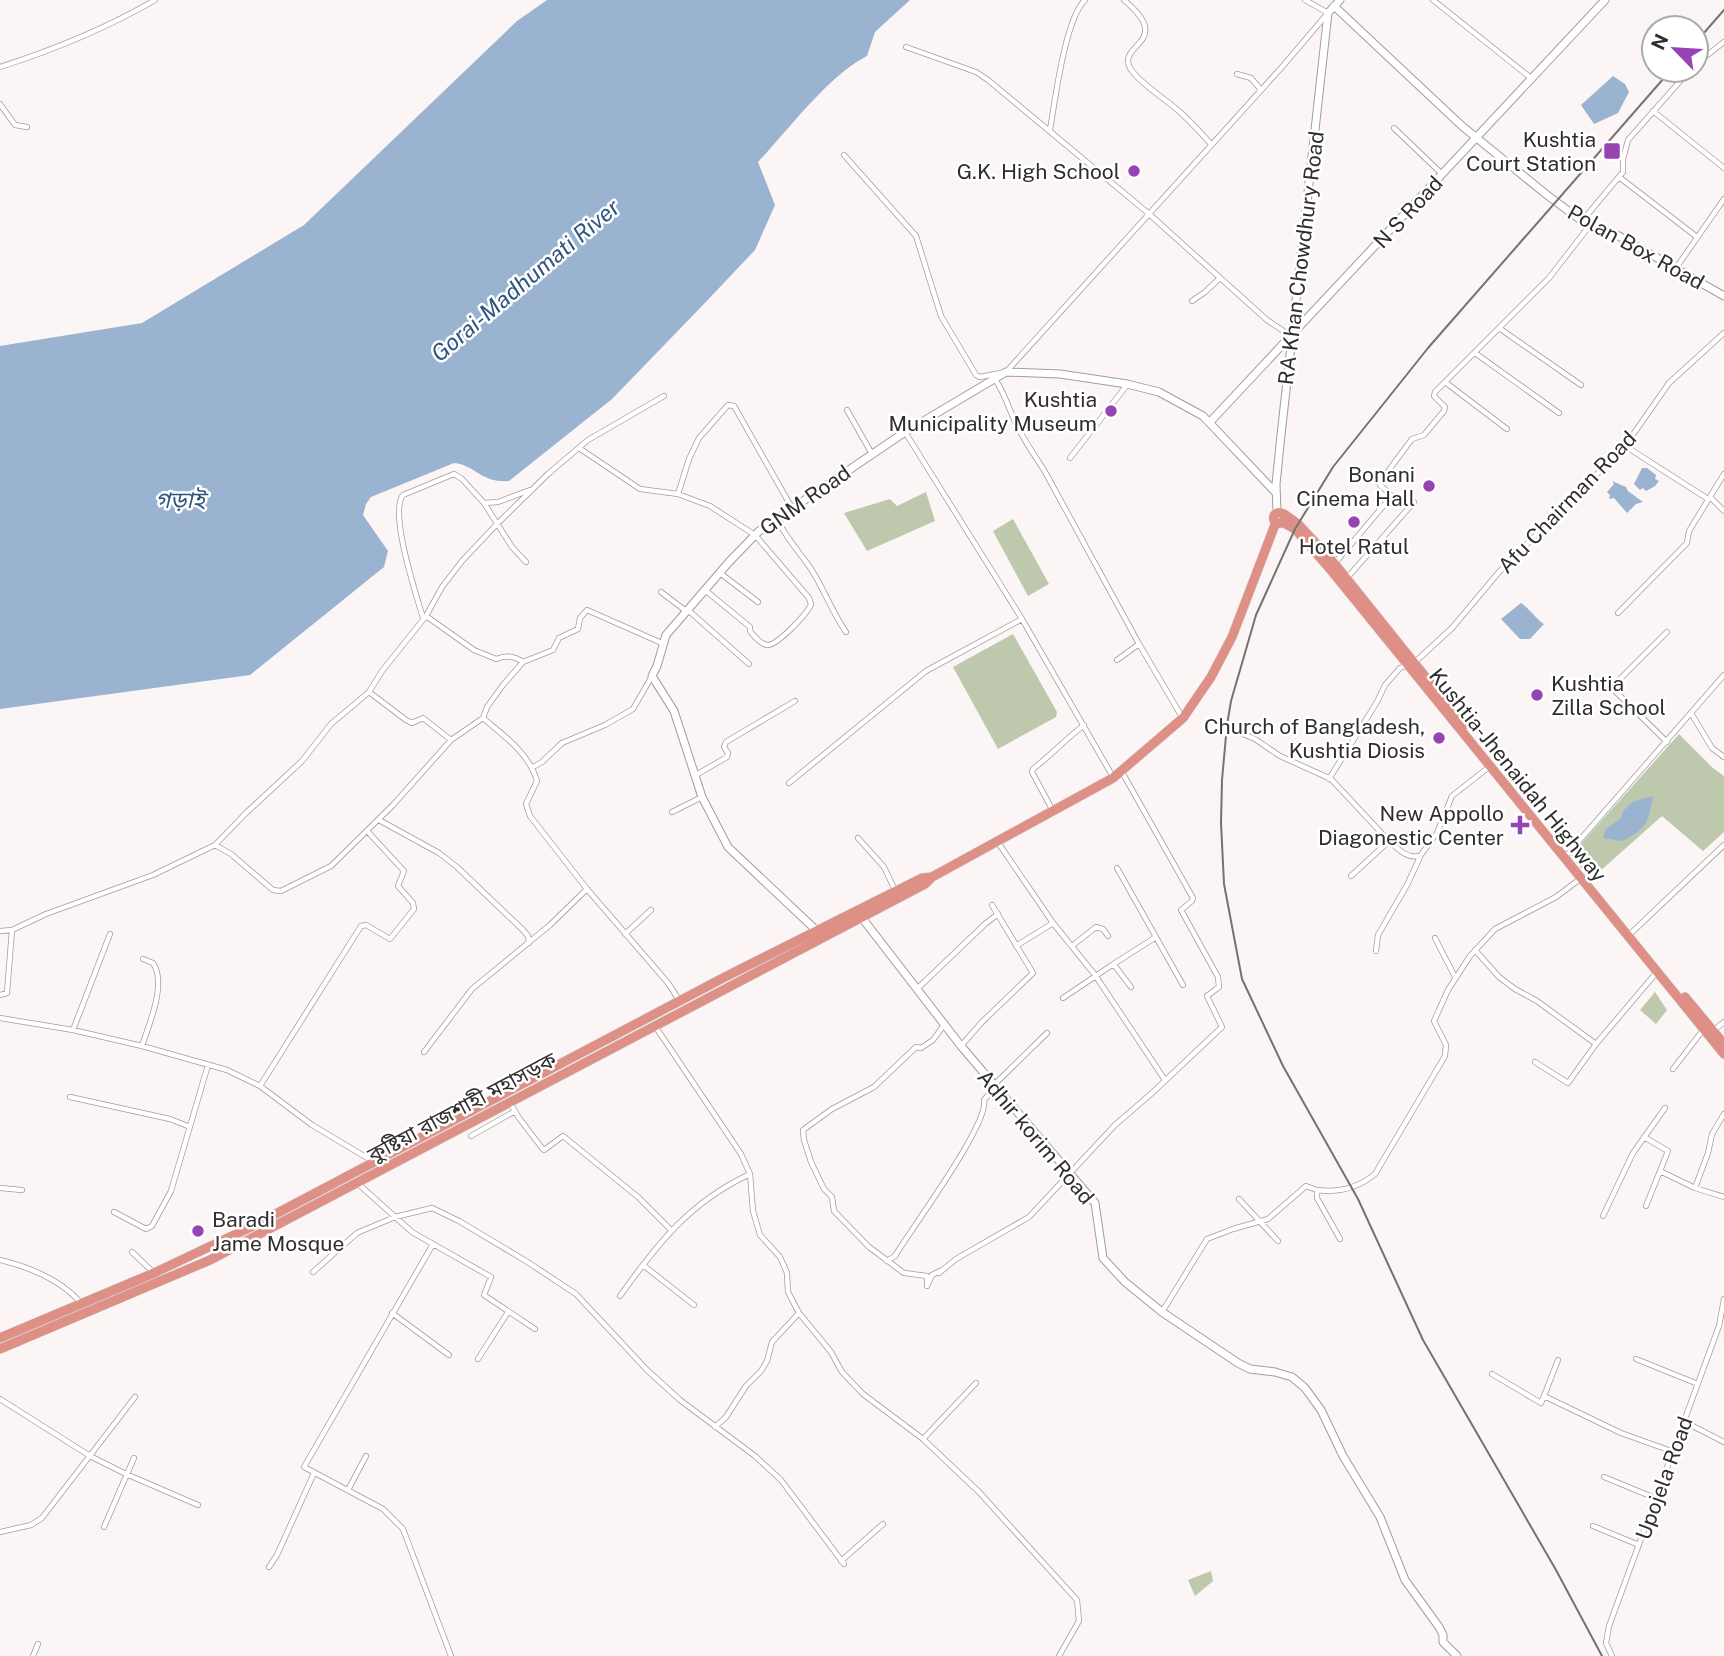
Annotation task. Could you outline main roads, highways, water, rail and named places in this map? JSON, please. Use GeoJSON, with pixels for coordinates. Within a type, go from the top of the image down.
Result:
{"type":"FeatureCollection","features":[{"type":"Feature","properties":{"kind":"highway","name":"Kushtia-Jhenaidah Highway"},"geometry":{"type":"LineString","coordinates":[[1280,518],[1295,528],[1320,553],[1490,766],[1524,804]]}},
{"type":"Feature","properties":{"kind":"highway","name":"কুষ্টিয়া রাজশাহী মহাসড়ক"},"geometry":{"type":"LineString","coordinates":[[0,1349],[169,1279],[374,1163],[509,1101],[541,1080],[654,1025],[680,1001],[817,931],[925,884],[932,877],[1118,775],[1182,718],[1211,677],[1232,637],[1280,518]]}},
{"type":"Feature","properties":{"kind":"highway","name":"Kushtia-Jhenaidah Highway"},"geometry":{"type":"LineString","coordinates":[[1320,553],[1335,564],[1347,578],[1361,602]]}},
{"type":"Feature","properties":{"kind":"highway","name":"Kushtia-Jhenaidah Highway"},"geometry":{"type":"LineString","coordinates":[[1410,665],[1660,970],[1724,1054]]}},
{"type":"Feature","properties":{"kind":"highway","name":"Kushtia-Jhenaidah Highway"},"geometry":{"type":"LineString","coordinates":[[1566,856],[1581,879],[1594,891]]}},
{"type":"Feature","properties":{"kind":"highway","name":"কুষ্টিয়া রাজশাহী মহাসড়ক"},"geometry":{"type":"LineString","coordinates":[[0,1338],[166,1268],[327,1192],[356,1182],[428,1139],[859,913],[895,891],[922,878],[932,877]]}},
{"type":"Feature","properties":{"kind":"highway","name":"Kushtia-Jhenaidah Highway"},"geometry":{"type":"LineString","coordinates":[[1630,934],[1657,972],[1709,1032],[1724,1044]]}},
{"type":"Feature","properties":{"kind":"highway"},"geometry":{"type":"LineString","coordinates":[[166,1268],[169,1279]]}},
{"type":"Feature","properties":{"kind":"main road","name":"N S Road"},"geometry":{"type":"LineString","coordinates":[[1210,422],[1600,2]]}},
{"type":"Feature","properties":{"kind":"main road","name":"Polan Box Road"},"geometry":{"type":"LineString","coordinates":[[1334,5],[1476,138],[1586,223],[1617,235],[1724,296]]}},
{"type":"Feature","properties":{"kind":"main road","name":"RA Khan Chowdhury Road"},"geometry":{"type":"LineString","coordinates":[[1280,518],[1276,493],[1291,337],[1334,5]]}},
{"type":"Feature","properties":{"kind":"main road","name":"GNM Road"},"geometry":{"type":"LineString","coordinates":[[817,931],[729,846],[702,797],[674,711],[652,676],[666,635],[719,572],[755,535],[905,432],[1006,372],[1060,374],[1128,384],[1159,393],[1210,422]]}},
{"type":"Feature","properties":{"kind":"main road"},"geometry":{"type":"LineString","coordinates":[[1210,422],[1276,493]]}},
{"type":"Feature","properties":{"kind":"main road","name":"Adhir korim Road"},"geometry":{"type":"LineString","coordinates":[[859,913],[961,1046],[1095,1203],[1102,1258],[1125,1282],[1162,1312],[1220,1352],[1250,1369],[1292,1377],[1305,1388],[1321,1410],[1343,1456],[1380,1517],[1405,1580],[1439,1627],[1443,1642],[1457,1656]]}},
{"type":"Feature","properties":{"kind":"water","name":"গড়াই"},"geometry":{"type":"Polygon","coordinates":[[[547,0],[910,0],[875,32],[867,56],[824,89],[758,162],[775,205],[755,250],[612,399],[509,481],[491,479],[454,463],[371,497],[363,515],[388,551],[384,567],[250,675],[0,709],[0,346],[142,323],[304,225],[517,21],[547,0]]]}},
{"type":"Feature","properties":{"kind":"water"},"geometry":{"type":"Polygon","coordinates":[[[1613,76],[1625,84],[1629,92],[1618,113],[1594,124],[1581,105],[1613,76]]]}},
{"type":"Feature","properties":{"kind":"water"},"geometry":{"type":"Polygon","coordinates":[[[1642,468],[1647,468],[1659,481],[1646,491],[1643,488],[1640,490],[1634,484],[1642,468]]]}},
{"type":"Feature","properties":{"kind":"water"},"geometry":{"type":"Polygon","coordinates":[[[1612,481],[1626,487],[1643,502],[1636,504],[1627,513],[1614,498],[1609,499],[1607,492],[1614,484],[1612,481]]]}},
{"type":"Feature","properties":{"kind":"water"},"geometry":{"type":"Polygon","coordinates":[[[1521,603],[1544,624],[1530,639],[1520,639],[1501,619],[1521,603]]]}},
{"type":"Feature","properties":{"kind":"water"},"geometry":{"type":"Polygon","coordinates":[[[1653,796],[1648,818],[1642,828],[1622,841],[1603,838],[1606,829],[1620,819],[1632,802],[1653,796]]]}},
{"type":"Feature","properties":{"kind":"railway"},"geometry":{"type":"LineString","coordinates":[[1710,26],[1724,10]]}},
{"type":"Feature","properties":{"kind":"railway"},"geometry":{"type":"LineString","coordinates":[[1602,1656],[1556,1570],[1423,1340],[1358,1199],[1283,1066],[1242,979],[1224,884],[1222,780],[1231,701],[1256,615],[1295,529],[1333,467],[1428,348],[1659,84]]}},
{"type":"Feature","properties":{"kind":"place","name":"Kushtia Court Station"},"geometry":{"type":"Point","coordinates":[1612,151]}},
{"type":"Feature","properties":{"kind":"place","name":"G.K. High School"},"geometry":{"type":"Point","coordinates":[1134,171]}},
{"type":"Feature","properties":{"kind":"place","name":"Kushtia Municipality Museum"},"geometry":{"type":"Point","coordinates":[1111,411]}},
{"type":"Feature","properties":{"kind":"place","name":"Bonani Cinema Hall"},"geometry":{"type":"Point","coordinates":[1429,486]}},
{"type":"Feature","properties":{"kind":"place","name":"Hotel Ratul"},"geometry":{"type":"Point","coordinates":[1354,522]}},
{"type":"Feature","properties":{"kind":"place","name":"Kushtia Zilla School"},"geometry":{"type":"Point","coordinates":[1537,695]}},
{"type":"Feature","properties":{"kind":"place","name":"Church of Bangladesh, Kushtia Diosis"},"geometry":{"type":"Point","coordinates":[1439,738]}},
{"type":"Feature","properties":{"kind":"place","name":"New Appollo Diagonestic Center"},"geometry":{"type":"Point","coordinates":[1520,825]}},
{"type":"Feature","properties":{"kind":"place","name":"Baradi Jame Mosque"},"geometry":{"type":"Point","coordinates":[198,1231]}},
{"type":"Feature","properties":{"kind":"water label","name":"Gorai-Madhumati River"},"geometry":{"type":"Point","coordinates":[525,280]}}]}
